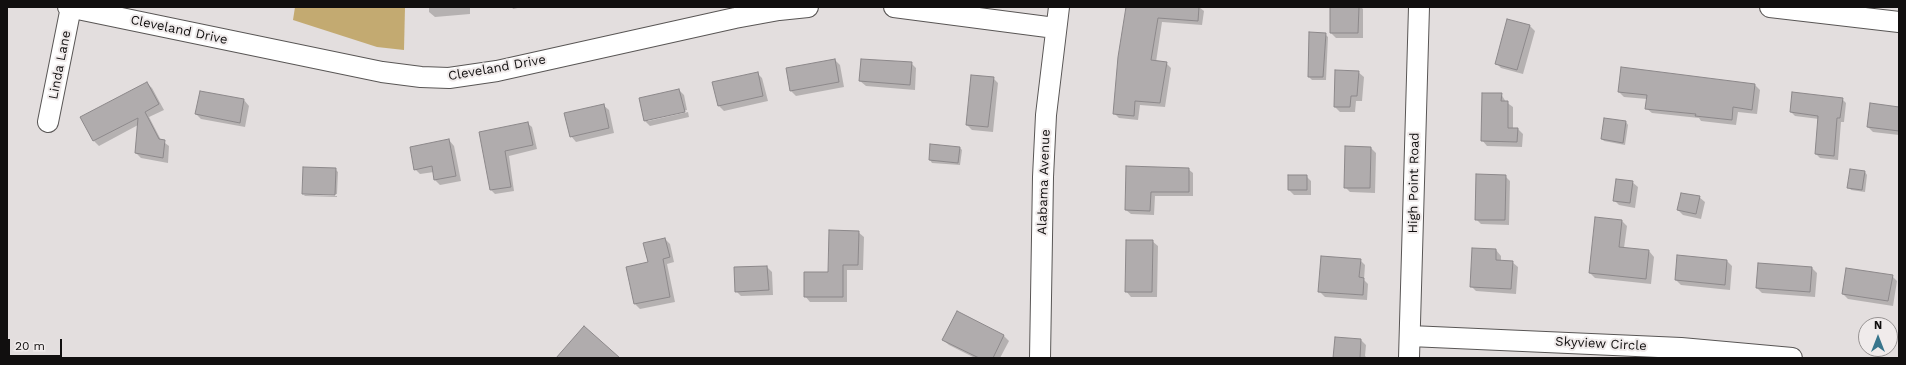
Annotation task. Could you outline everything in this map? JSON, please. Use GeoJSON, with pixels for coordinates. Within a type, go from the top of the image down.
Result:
{"type":"FeatureCollection","features":[{"type":"Feature","properties":{"kind":"street","name":"Cleveland Drive"},"geometry":{"type":"LineString","coordinates":[[70,7],[382,72],[422,77],[449,78],[498,71],[779,8],[808,7]]}},
{"type":"Feature","properties":{"kind":"street","name":"Linda Lane"},"geometry":{"type":"LineString","coordinates":[[48,122],[70,7]]}},
{"type":"Feature","properties":{"kind":"street"},"geometry":{"type":"LineString","coordinates":[[894,7],[1055,28]]}},
{"type":"Feature","properties":{"kind":"street","name":"Alabama Avenue"},"geometry":{"type":"LineString","coordinates":[[1040,358],[1042,177],[1046,116],[1055,28],[1059,7]]}},
{"type":"Feature","properties":{"kind":"street","name":"High Point Road"},"geometry":{"type":"LineString","coordinates":[[1409,358],[1419,7]]}},
{"type":"Feature","properties":{"kind":"street"},"geometry":{"type":"LineString","coordinates":[[1770,7],[1899,22]]}},
{"type":"Feature","properties":{"kind":"street","name":"Skyview Circle"},"geometry":{"type":"LineString","coordinates":[[1410,336],[1681,348],[1792,358]]}},
{"type":"Feature","properties":{"kind":"shaded area"},"geometry":{"type":"Polygon","coordinates":[[[295,7],[405,7],[404,50],[377,47],[293,20],[295,7]]]}},
{"type":"Feature","properties":{"kind":"building"},"geometry":{"type":"Polygon","coordinates":[[[1126,7],[1199,7],[1198,21],[1158,18],[1151,60],[1167,62],[1160,103],[1135,101],[1134,116],[1113,114],[1118,57],[1126,7]]]}},
{"type":"Feature","properties":{"kind":"building"},"geometry":{"type":"Polygon","coordinates":[[[1330,7],[1359,7],[1358,33],[1330,33],[1330,7]]]}},
{"type":"Feature","properties":{"kind":"building"},"geometry":{"type":"Polygon","coordinates":[[[1507,19],[1530,25],[1517,70],[1495,64],[1507,19]]]}},
{"type":"Feature","properties":{"kind":"building"},"geometry":{"type":"Polygon","coordinates":[[[1309,32],[1326,33],[1323,77],[1308,77],[1309,32]]]}},
{"type":"Feature","properties":{"kind":"building"},"geometry":{"type":"Polygon","coordinates":[[[835,59],[839,82],[790,91],[786,68],[835,59]]]}},
{"type":"Feature","properties":{"kind":"building"},"geometry":{"type":"Polygon","coordinates":[[[861,59],[912,62],[910,85],[859,81],[861,59]]]}},
{"type":"Feature","properties":{"kind":"building"},"geometry":{"type":"Polygon","coordinates":[[[1621,67],[1755,84],[1752,110],[1733,107],[1732,120],[1695,116],[1696,114],[1645,109],[1647,95],[1618,92],[1621,67]]]}},
{"type":"Feature","properties":{"kind":"building"},"geometry":{"type":"Polygon","coordinates":[[[1335,70],[1359,71],[1357,96],[1351,96],[1350,107],[1334,107],[1335,70]]]}},
{"type":"Feature","properties":{"kind":"building"},"geometry":{"type":"Polygon","coordinates":[[[758,72],[763,96],[718,106],[712,82],[758,72]]]}},
{"type":"Feature","properties":{"kind":"building"},"geometry":{"type":"Polygon","coordinates":[[[971,75],[994,77],[988,127],[966,125],[971,75]]]}},
{"type":"Feature","properties":{"kind":"building"},"geometry":{"type":"Polygon","coordinates":[[[147,82],[159,104],[145,112],[159,139],[165,140],[163,158],[135,153],[138,118],[93,141],[80,117],[147,82]]]}},
{"type":"Feature","properties":{"kind":"building"},"geometry":{"type":"Polygon","coordinates":[[[679,89],[685,112],[644,121],[639,98],[679,89]]]}},
{"type":"Feature","properties":{"kind":"building"},"geometry":{"type":"Polygon","coordinates":[[[200,91],[244,99],[240,123],[195,114],[200,91]]]}},
{"type":"Feature","properties":{"kind":"building"},"geometry":{"type":"Polygon","coordinates":[[[1792,92],[1843,98],[1840,118],[1837,118],[1834,156],[1815,154],[1818,116],[1790,112],[1792,92]]]}},
{"type":"Feature","properties":{"kind":"building"},"geometry":{"type":"Polygon","coordinates":[[[1482,93],[1502,93],[1501,101],[1508,101],[1508,128],[1518,128],[1517,142],[1481,141],[1482,93]]]}},
{"type":"Feature","properties":{"kind":"building"},"geometry":{"type":"Polygon","coordinates":[[[1870,103],[1899,107],[1899,131],[1867,127],[1870,103]]]}},
{"type":"Feature","properties":{"kind":"building"},"geometry":{"type":"Polygon","coordinates":[[[604,104],[609,128],[570,137],[564,113],[604,104]]]}},
{"type":"Feature","properties":{"kind":"building"},"geometry":{"type":"Polygon","coordinates":[[[1604,118],[1626,121],[1623,143],[1601,139],[1604,118]]]}},
{"type":"Feature","properties":{"kind":"building"},"geometry":{"type":"Polygon","coordinates":[[[528,122],[533,145],[505,151],[511,187],[490,190],[479,132],[528,122]]]}},
{"type":"Feature","properties":{"kind":"building"},"geometry":{"type":"Polygon","coordinates":[[[449,139],[456,176],[434,180],[432,166],[414,170],[410,147],[449,139]]]}},
{"type":"Feature","properties":{"kind":"building"},"geometry":{"type":"Polygon","coordinates":[[[930,144],[960,147],[958,163],[929,160],[930,144]]]}},
{"type":"Feature","properties":{"kind":"building"},"geometry":{"type":"Polygon","coordinates":[[[1345,146],[1371,147],[1370,188],[1344,188],[1345,146]]]}},
{"type":"Feature","properties":{"kind":"building"},"geometry":{"type":"Polygon","coordinates":[[[1126,166],[1189,168],[1189,192],[1151,192],[1150,211],[1125,210],[1126,166]]]}},
{"type":"Feature","properties":{"kind":"building"},"geometry":{"type":"Polygon","coordinates":[[[303,167],[336,168],[335,195],[302,194],[303,167]]]}},
{"type":"Feature","properties":{"kind":"building"},"geometry":{"type":"Polygon","coordinates":[[[1850,169],[1865,171],[1862,190],[1847,188],[1850,169]]]}},
{"type":"Feature","properties":{"kind":"building"},"geometry":{"type":"Polygon","coordinates":[[[1476,174],[1506,175],[1505,220],[1475,220],[1476,174]]]}},
{"type":"Feature","properties":{"kind":"building"},"geometry":{"type":"Polygon","coordinates":[[[1288,175],[1307,175],[1307,190],[1288,190],[1288,175]]]}},
{"type":"Feature","properties":{"kind":"building"},"geometry":{"type":"Polygon","coordinates":[[[1616,179],[1633,181],[1630,203],[1613,201],[1616,179]]]}},
{"type":"Feature","properties":{"kind":"building"},"geometry":{"type":"Polygon","coordinates":[[[1681,193],[1700,196],[1696,214],[1677,210],[1681,193]]]}},
{"type":"Feature","properties":{"kind":"building"},"geometry":{"type":"Polygon","coordinates":[[[1595,217],[1622,220],[1619,247],[1649,250],[1646,279],[1589,273],[1595,217]]]}},
{"type":"Feature","properties":{"kind":"building"},"geometry":{"type":"Polygon","coordinates":[[[829,230],[859,231],[858,265],[843,265],[843,297],[804,297],[804,272],[828,272],[829,230]]]}},
{"type":"Feature","properties":{"kind":"building"},"geometry":{"type":"Polygon","coordinates":[[[665,238],[670,257],[663,259],[670,297],[634,304],[626,267],[648,262],[643,243],[665,238]]]}},
{"type":"Feature","properties":{"kind":"building"},"geometry":{"type":"Polygon","coordinates":[[[1126,240],[1153,240],[1152,292],[1125,292],[1126,240]]]}},
{"type":"Feature","properties":{"kind":"building"},"geometry":{"type":"Polygon","coordinates":[[[1472,248],[1496,249],[1496,260],[1513,261],[1511,289],[1470,287],[1472,248]]]}},
{"type":"Feature","properties":{"kind":"building"},"geometry":{"type":"Polygon","coordinates":[[[1677,255],[1727,260],[1725,285],[1675,280],[1677,255]]]}},
{"type":"Feature","properties":{"kind":"building"},"geometry":{"type":"Polygon","coordinates":[[[1321,256],[1361,259],[1359,277],[1364,278],[1363,295],[1318,292],[1321,256]]]}},
{"type":"Feature","properties":{"kind":"building"},"geometry":{"type":"Polygon","coordinates":[[[1758,263],[1812,267],[1810,292],[1756,288],[1758,263]]]}},
{"type":"Feature","properties":{"kind":"building"},"geometry":{"type":"Polygon","coordinates":[[[767,266],[769,290],[735,292],[734,267],[767,266]]]}},
{"type":"Feature","properties":{"kind":"building"},"geometry":{"type":"Polygon","coordinates":[[[1846,268],[1893,275],[1888,301],[1842,294],[1846,268]]]}},
{"type":"Feature","properties":{"kind":"building"},"geometry":{"type":"Polygon","coordinates":[[[957,311],[1004,335],[993,358],[979,358],[942,340],[957,311]]]}},
{"type":"Feature","properties":{"kind":"building"},"geometry":{"type":"Polygon","coordinates":[[[584,326],[620,358],[556,358],[584,326]]]}},
{"type":"Feature","properties":{"kind":"building"},"geometry":{"type":"Polygon","coordinates":[[[1335,337],[1361,339],[1360,358],[1333,358],[1335,337]]]}}]}
